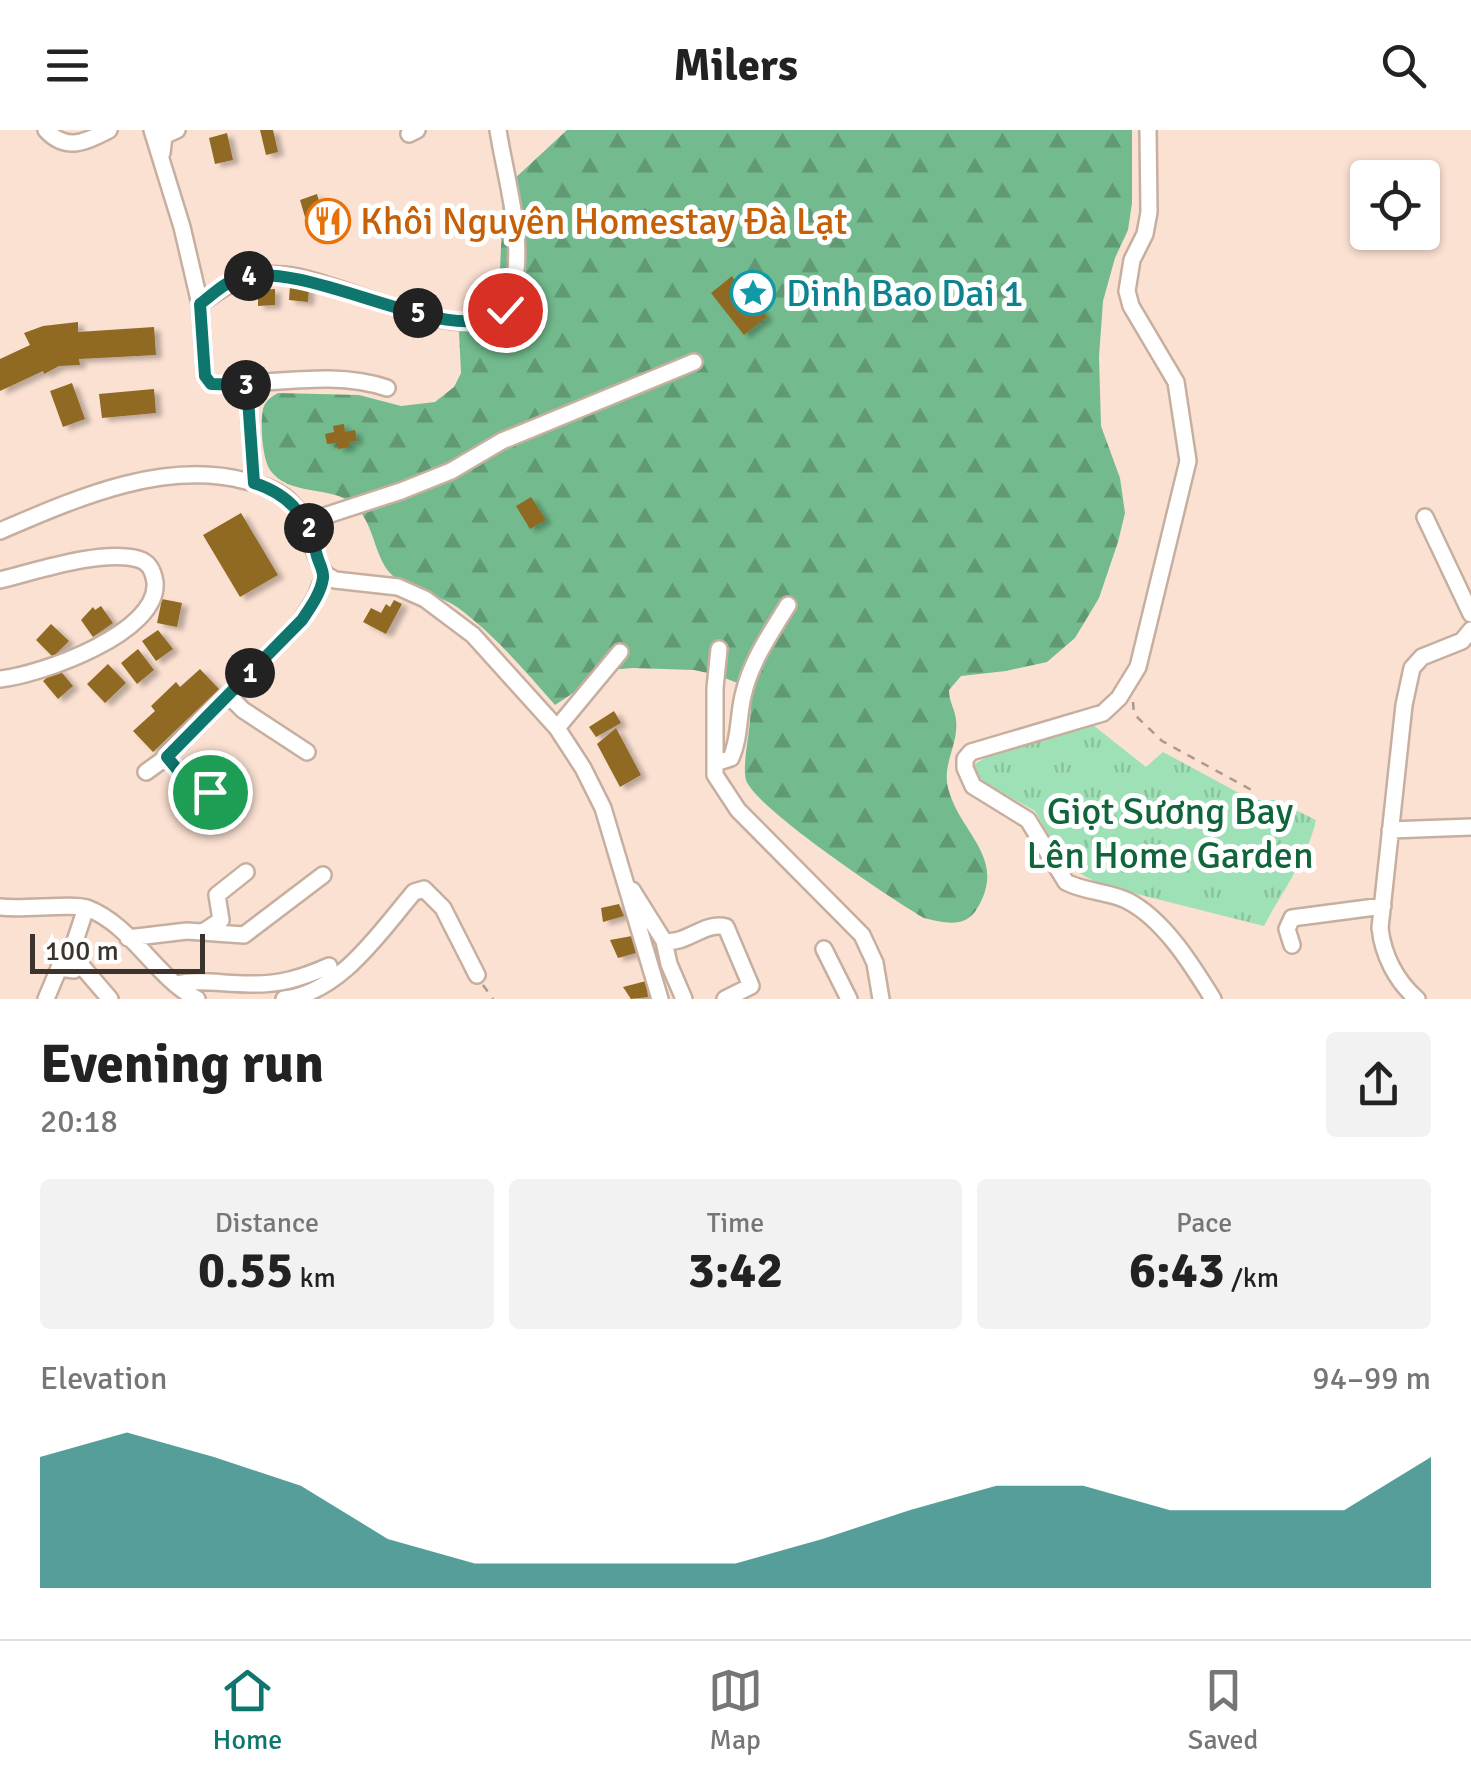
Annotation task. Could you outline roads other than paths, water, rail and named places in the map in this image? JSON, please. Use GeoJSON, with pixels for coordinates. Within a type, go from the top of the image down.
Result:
{"type":"FeatureCollection","features":[{"type":"Feature","properties":{"kind":"street"},"geometry":{"type":"LineString","coordinates":[[46,130],[53,138],[72,144],[83,144],[109,130]]}},
{"type":"Feature","properties":{"kind":"street"},"geometry":{"type":"LineString","coordinates":[[152,130],[200,304],[205,376],[211,384],[341,379],[387,388]]}},
{"type":"Feature","properties":{"kind":"street"},"geometry":{"type":"LineString","coordinates":[[161,159],[164,136],[176,130]]}},
{"type":"Feature","properties":{"kind":"street"},"geometry":{"type":"LineString","coordinates":[[200,304],[234,279],[287,275],[408,311],[453,320],[484,320],[500,314],[508,306],[514,288],[516,261],[512,206],[498,130]]}},
{"type":"Feature","properties":{"kind":"street"},"geometry":{"type":"LineString","coordinates":[[1148,130],[1146,234],[1132,260],[1127,292],[1131,306],[1176,382],[1188,461],[1138,667],[1119,698],[1103,713],[971,752],[965,759],[965,768],[974,786],[1028,820],[1066,882],[1125,900],[1148,915],[1213,999]]}},
{"type":"Feature","properties":{"kind":"street"},"geometry":{"type":"LineString","coordinates":[[306,522],[401,492],[452,471],[502,442],[694,362]]}},
{"type":"Feature","properties":{"kind":"street"},"geometry":{"type":"LineString","coordinates":[[247,385],[254,483]]}},
{"type":"Feature","properties":{"kind":"street"},"geometry":{"type":"LineString","coordinates":[[0,531],[113,489],[166,476],[228,476],[272,489],[291,501],[306,522],[325,574],[336,580],[398,587],[435,605],[473,635],[557,728],[603,808],[660,999]]}},
{"type":"Feature","properties":{"kind":"street"},"geometry":{"type":"LineString","coordinates":[[1425,517],[1471,614]]}},
{"type":"Feature","properties":{"kind":"street"},"geometry":{"type":"LineString","coordinates":[[0,580],[74,563],[133,558],[152,568],[155,587],[152,601],[141,615],[92,650],[46,668],[0,679]]}},
{"type":"Feature","properties":{"kind":"street"},"geometry":{"type":"LineString","coordinates":[[146,772],[167,757],[302,620],[325,574]]}},
{"type":"Feature","properties":{"kind":"street"},"geometry":{"type":"LineString","coordinates":[[716,762],[731,758],[737,744],[743,695],[756,659],[788,605]]}},
{"type":"Feature","properties":{"kind":"street"},"geometry":{"type":"LineString","coordinates":[[1417,999],[1401,982],[1385,950],[1380,928],[1404,705],[1412,668],[1422,657],[1462,641],[1471,630]]}},
{"type":"Feature","properties":{"kind":"street"},"geometry":{"type":"LineString","coordinates":[[719,649],[715,775],[738,810],[862,935],[876,963],[881,999]]}},
{"type":"Feature","properties":{"kind":"street"},"geometry":{"type":"LineString","coordinates":[[557,728],[620,652]]}},
{"type":"Feature","properties":{"kind":"street"},"geometry":{"type":"LineString","coordinates":[[228,695],[307,752]]}},
{"type":"Feature","properties":{"kind":"street"},"geometry":{"type":"LineString","coordinates":[[167,757],[182,775],[210,792]]}},
{"type":"Feature","properties":{"kind":"street"},"geometry":{"type":"LineString","coordinates":[[1390,830],[1471,828]]}},
{"type":"Feature","properties":{"kind":"street"},"geometry":{"type":"LineString","coordinates":[[204,932],[221,920],[217,896],[246,872]]}},
{"type":"Feature","properties":{"kind":"street"},"geometry":{"type":"LineString","coordinates":[[128,938],[204,932],[244,935],[323,875]]}},
{"type":"Feature","properties":{"kind":"street"},"geometry":{"type":"LineString","coordinates":[[626,882],[664,941],[684,999]]}},
{"type":"Feature","properties":{"kind":"street"},"geometry":{"type":"LineString","coordinates":[[284,999],[310,994],[351,963],[414,892],[424,889],[443,908],[477,975]]}},
{"type":"Feature","properties":{"kind":"street"},"geometry":{"type":"LineString","coordinates":[[1292,945],[1287,930],[1292,918],[1383,906]]}},
{"type":"Feature","properties":{"kind":"street"},"geometry":{"type":"LineString","coordinates":[[0,907],[86,908],[128,938],[175,984],[198,999]]}},
{"type":"Feature","properties":{"kind":"street"},"geometry":{"type":"LineString","coordinates":[[86,908],[72,950],[110,999]]}},
{"type":"Feature","properties":{"kind":"street"},"geometry":{"type":"LineString","coordinates":[[664,941],[678,942],[717,924],[726,927],[751,986],[725,999]]}},
{"type":"Feature","properties":{"kind":"street"},"geometry":{"type":"LineString","coordinates":[[824,949],[849,999]]}},
{"type":"Feature","properties":{"kind":"street"},"geometry":{"type":"LineString","coordinates":[[46,999],[59,968],[74,970],[82,966]]}},
{"type":"Feature","properties":{"kind":"street"},"geometry":{"type":"LineString","coordinates":[[175,984],[200,979],[251,984],[296,981],[328,966]]}},
{"type":"Feature","properties":{"kind":"place","name":"Khôi Nguyên Homestay Đà Lạt"},"geometry":{"type":"Point","coordinates":[328,221]}},
{"type":"Feature","properties":{"kind":"place","name":"Dinh Bao Dai 1"},"geometry":{"type":"Point","coordinates":[753,293]}},
{"type":"Feature","properties":{"kind":"park label","name":"Giọt Sương Bay Lên Home Garden"},"geometry":{"type":"Point","coordinates":[1170,833]}}]}
